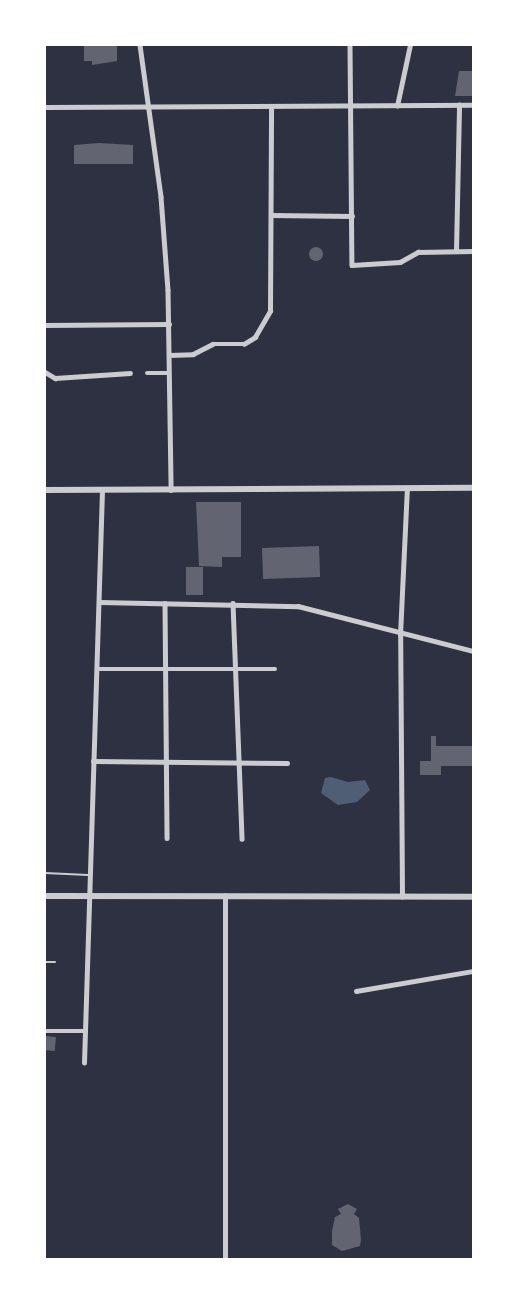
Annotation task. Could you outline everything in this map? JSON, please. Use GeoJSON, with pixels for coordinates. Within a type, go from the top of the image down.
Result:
{"type":"FeatureCollection","features":[{"type":"Feature","properties":{"kind":"street"},"geometry":{"type":"LineString","coordinates":[[140,45],[151,107],[163,212],[169,324],[171,490]]}},
{"type":"Feature","properties":{"kind":"street"},"geometry":{"type":"LineString","coordinates":[[350,45],[352,265],[400,262],[418,252],[473,251]]}},
{"type":"Feature","properties":{"kind":"street"},"geometry":{"type":"LineString","coordinates":[[397,106],[410,45]]}},
{"type":"Feature","properties":{"kind":"street"},"geometry":{"type":"LineString","coordinates":[[456,251],[459,105]]}},
{"type":"Feature","properties":{"kind":"street"},"geometry":{"type":"LineString","coordinates":[[45,107],[473,105]]}},
{"type":"Feature","properties":{"kind":"street"},"geometry":{"type":"LineString","coordinates":[[169,355],[193,354],[213,344],[244,344],[255,337],[270,311],[271,107]]}},
{"type":"Feature","properties":{"kind":"street"},"geometry":{"type":"LineString","coordinates":[[271,215],[352,216]]}},
{"type":"Feature","properties":{"kind":"street"},"geometry":{"type":"LineString","coordinates":[[45,325],[169,324]]}},
{"type":"Feature","properties":{"kind":"street"},"geometry":{"type":"LineString","coordinates":[[45,372],[55,378],[130,373]]}},
{"type":"Feature","properties":{"kind":"street"},"geometry":{"type":"LineString","coordinates":[[147,373],[169,373]]}},
{"type":"Feature","properties":{"kind":"street"},"geometry":{"type":"LineString","coordinates":[[45,490],[473,488]]}},
{"type":"Feature","properties":{"kind":"street"},"geometry":{"type":"LineString","coordinates":[[402,897],[400,635],[408,489]]}},
{"type":"Feature","properties":{"kind":"street"},"geometry":{"type":"LineString","coordinates":[[84,1063],[87,896],[102,490]]}},
{"type":"Feature","properties":{"kind":"street"},"geometry":{"type":"LineString","coordinates":[[99,602],[249,603],[324,611],[383,625],[400,635],[473,651]]}},
{"type":"Feature","properties":{"kind":"street"},"geometry":{"type":"LineString","coordinates":[[165,603],[167,838]]}},
{"type":"Feature","properties":{"kind":"street"},"geometry":{"type":"LineString","coordinates":[[233,603],[242,839]]}},
{"type":"Feature","properties":{"kind":"street"},"geometry":{"type":"LineString","coordinates":[[97,669],[275,669]]}},
{"type":"Feature","properties":{"kind":"street"},"geometry":{"type":"LineString","coordinates":[[93,761],[287,763]]}},
{"type":"Feature","properties":{"kind":"street"},"geometry":{"type":"LineString","coordinates":[[45,896],[473,897]]}},
{"type":"Feature","properties":{"kind":"street"},"geometry":{"type":"LineString","coordinates":[[225,896],[225,1259]]}},
{"type":"Feature","properties":{"kind":"street"},"geometry":{"type":"LineString","coordinates":[[356,991],[473,971]]}},
{"type":"Feature","properties":{"kind":"street"},"geometry":{"type":"LineString","coordinates":[[45,1031],[84,1031]]}},
{"type":"Feature","properties":{"kind":"lane"},"geometry":{"type":"LineString","coordinates":[[45,873],[88,874]]}},
{"type":"Feature","properties":{"kind":"lane"},"geometry":{"type":"LineString","coordinates":[[45,962],[56,962]]}},
{"type":"Feature","properties":{"kind":"water"},"geometry":{"type":"Polygon","coordinates":[[[331,777],[348,782],[365,780],[370,790],[357,802],[338,805],[321,793],[325,778],[331,777]]]}},
{"type":"Feature","properties":{"kind":"building"},"geometry":{"type":"Polygon","coordinates":[[[84,45],[117,45],[117,61],[92,65],[92,61],[84,61],[84,45]]]}},
{"type":"Feature","properties":{"kind":"building"},"geometry":{"type":"Polygon","coordinates":[[[459,71],[473,71],[473,96],[455,96],[459,71]]]}},
{"type":"Feature","properties":{"kind":"building"},"geometry":{"type":"Polygon","coordinates":[[[99,143],[133,145],[133,164],[74,164],[74,145],[99,143]]]}},
{"type":"Feature","properties":{"kind":"building"},"geometry":{"type":"Polygon","coordinates":[[[313,247],[319,247],[323,254],[319,261],[313,261],[309,257],[309,251],[313,247]]]}},
{"type":"Feature","properties":{"kind":"building"},"geometry":{"type":"Polygon","coordinates":[[[196,502],[241,502],[241,557],[222,557],[222,567],[199,566],[196,502]]]}},
{"type":"Feature","properties":{"kind":"building"},"geometry":{"type":"Polygon","coordinates":[[[319,546],[320,577],[263,579],[262,548],[319,546]]]}},
{"type":"Feature","properties":{"kind":"building"},"geometry":{"type":"Polygon","coordinates":[[[186,567],[203,567],[203,595],[186,595],[186,567]]]}},
{"type":"Feature","properties":{"kind":"building"},"geometry":{"type":"Polygon","coordinates":[[[431,736],[436,736],[436,746],[473,746],[473,766],[441,766],[441,775],[420,775],[420,761],[431,761],[431,736]]]}},
{"type":"Feature","properties":{"kind":"building"},"geometry":{"type":"Polygon","coordinates":[[[45,1036],[56,1037],[55,1051],[45,1050],[45,1036]]]}},
{"type":"Feature","properties":{"kind":"building"},"geometry":{"type":"Polygon","coordinates":[[[348,1204],[357,1209],[354,1214],[359,1218],[361,1240],[360,1246],[342,1251],[332,1245],[332,1231],[335,1217],[341,1214],[338,1209],[348,1204]]]}}]}
